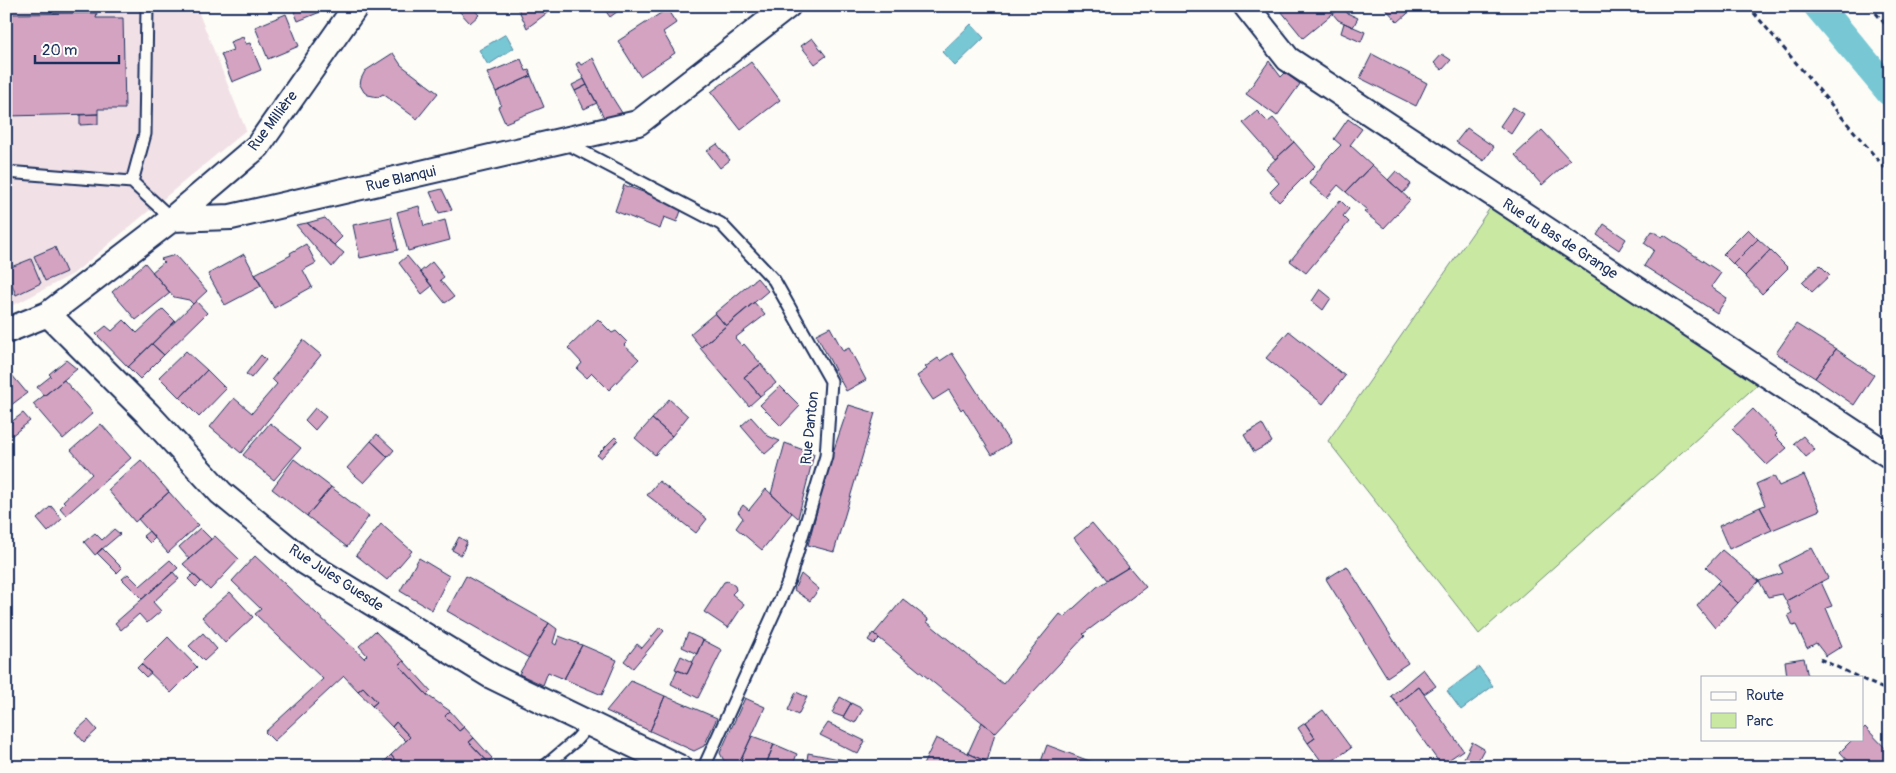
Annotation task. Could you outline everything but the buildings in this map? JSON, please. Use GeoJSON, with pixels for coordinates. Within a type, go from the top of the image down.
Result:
{"type":"FeatureCollection","features":[{"type":"Feature","properties":{"kind":"street","name":"Rue Millière"},"geometry":{"type":"LineString","coordinates":[[172,220],[258,146],[356,6]]}},
{"type":"Feature","properties":{"kind":"street","name":"Rue Blanqui"},"geometry":{"type":"LineString","coordinates":[[172,220],[230,217],[638,123],[788,6]]}},
{"type":"Feature","properties":{"kind":"street","name":"Rue du Bas de Grange"},"geometry":{"type":"LineString","coordinates":[[1246,6],[1288,59],[1890,456]]}},
{"type":"Feature","properties":{"kind":"street"},"geometry":{"type":"LineString","coordinates":[[6,331],[48,314],[172,220]]}},
{"type":"Feature","properties":{"kind":"street","name":"Rue Jules Guesde"},"geometry":{"type":"LineString","coordinates":[[48,314],[148,414],[221,493],[305,562],[491,676],[679,767]]}},
{"type":"Feature","properties":{"kind":"lane"},"geometry":{"type":"LineString","coordinates":[[132,182],[145,134],[146,6]]}},
{"type":"Feature","properties":{"kind":"lane","name":"Rue Danton"},"geometry":{"type":"LineString","coordinates":[[562,142],[721,224],[774,280],[830,381],[826,456],[789,580],[704,767]]}},
{"type":"Feature","properties":{"kind":"lane"},"geometry":{"type":"LineString","coordinates":[[6,172],[132,182],[172,220]]}},
{"type":"Feature","properties":{"kind":"lane"},"geometry":{"type":"LineString","coordinates":[[544,767],[576,740],[590,724]]}},
{"type":"Feature","properties":{"kind":"path"},"geometry":{"type":"LineString","coordinates":[[1748,6],[1890,174]]}},
{"type":"Feature","properties":{"kind":"path"},"geometry":{"type":"LineString","coordinates":[[1870,6],[1890,30]]}},
{"type":"Feature","properties":{"kind":"path"},"geometry":{"type":"LineString","coordinates":[[1820,659],[1856,676]]}},
{"type":"Feature","properties":{"kind":"path"},"geometry":{"type":"LineString","coordinates":[[1864,680],[1890,692]]}},
{"type":"Feature","properties":{"kind":"shaded area"},"geometry":{"type":"Polygon","coordinates":[[[6,6],[196,6],[246,130],[73,274],[6,308],[6,6]]]}},
{"type":"Feature","properties":{"kind":"green space"},"geometry":{"type":"Polygon","coordinates":[[[1490,208],[1758,384],[1479,634],[1328,441],[1490,208]]]}},
{"type":"Feature","properties":{"kind":"water"},"geometry":{"type":"Polygon","coordinates":[[[971,24],[984,38],[955,66],[942,52],[971,24]]]}},
{"type":"Feature","properties":{"kind":"water"},"geometry":{"type":"Polygon","coordinates":[[[506,34],[514,48],[488,65],[479,50],[506,34]]]}},
{"type":"Feature","properties":{"kind":"water"},"geometry":{"type":"Polygon","coordinates":[[[1479,667],[1493,686],[1461,710],[1447,691],[1479,667]]]}},
{"type":"Feature","properties":{"kind":"waterway"},"geometry":{"type":"LineString","coordinates":[[1818,6],[1890,92]]}}]}
